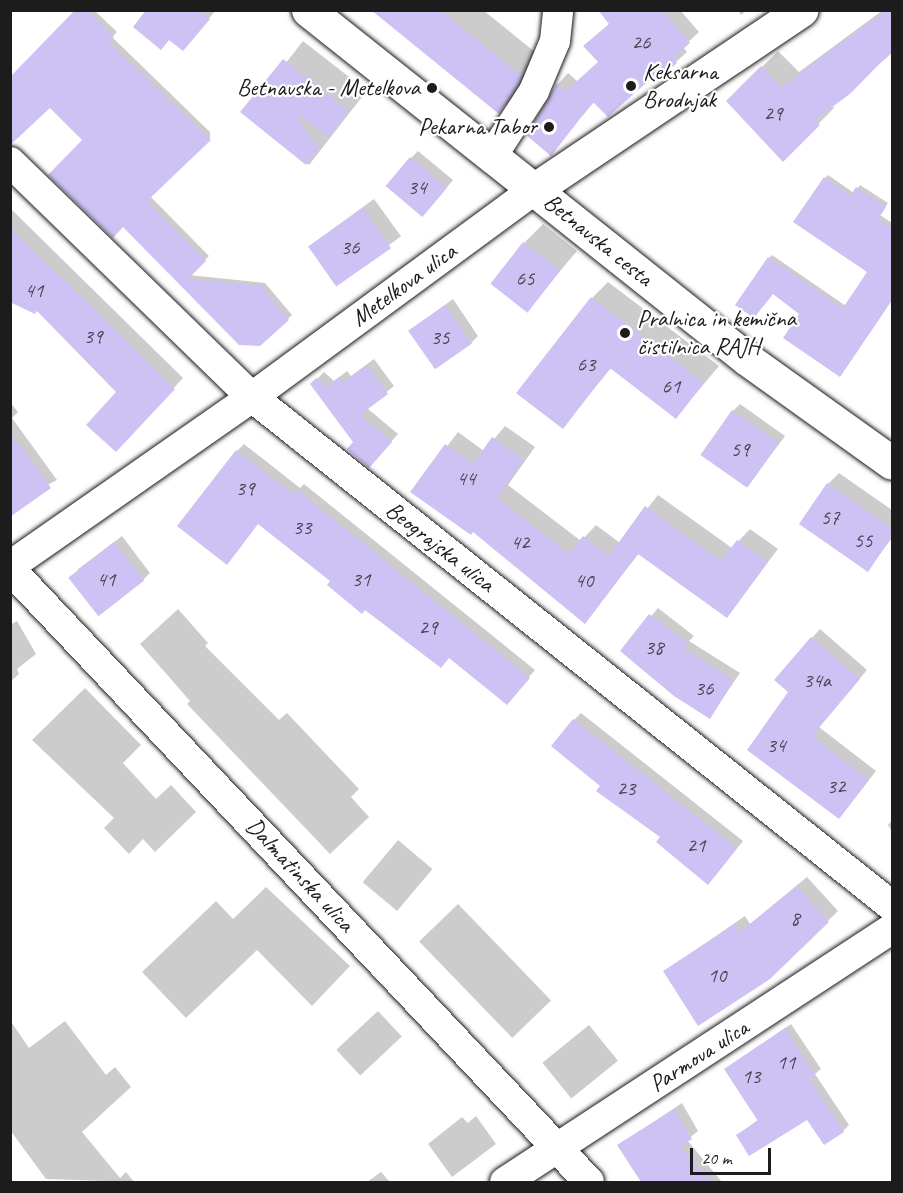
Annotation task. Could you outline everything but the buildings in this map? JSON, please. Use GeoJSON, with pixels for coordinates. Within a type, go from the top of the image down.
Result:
{"type":"FeatureCollection","features":[{"type":"Feature","properties":{"kind":"street"},"geometry":{"type":"LineString","coordinates":[[492,156],[534,91],[555,41],[558,10]]}},
{"type":"Feature","properties":{"kind":"street","name":"Metelkova ulica"},"geometry":{"type":"LineString","coordinates":[[10,568],[252,397],[535,189],[801,10]]}},
{"type":"Feature","properties":{"kind":"street","name":"Betnavska cesta"},"geometry":{"type":"LineString","coordinates":[[318,14],[747,359],[892,463]]}},
{"type":"Feature","properties":{"kind":"street","name":"Beograjska ulica"},"geometry":{"type":"LineString","coordinates":[[10,162],[252,397],[892,906]]}},
{"type":"Feature","properties":{"kind":"street","name":"Dalmatinska ulica"},"geometry":{"type":"LineString","coordinates":[[10,568],[589,1182]]}},
{"type":"Feature","properties":{"kind":"street","name":"Parmova ulica"},"geometry":{"type":"LineString","coordinates":[[505,1182],[892,929]]}},
{"type":"Feature","properties":{"kind":"place","name":"Keksarna Brodnjak"},"geometry":{"type":"Point","coordinates":[631,86]}},
{"type":"Feature","properties":{"kind":"place","name":"Betnavska - Metelkova"},"geometry":{"type":"Point","coordinates":[432,88]}},
{"type":"Feature","properties":{"kind":"place","name":"Pekarna Tabor"},"geometry":{"type":"Point","coordinates":[549,127]}},
{"type":"Feature","properties":{"kind":"place","name":"Pralnica in kemična čistilnica RAJH"},"geometry":{"type":"Point","coordinates":[625,333]}}]}
